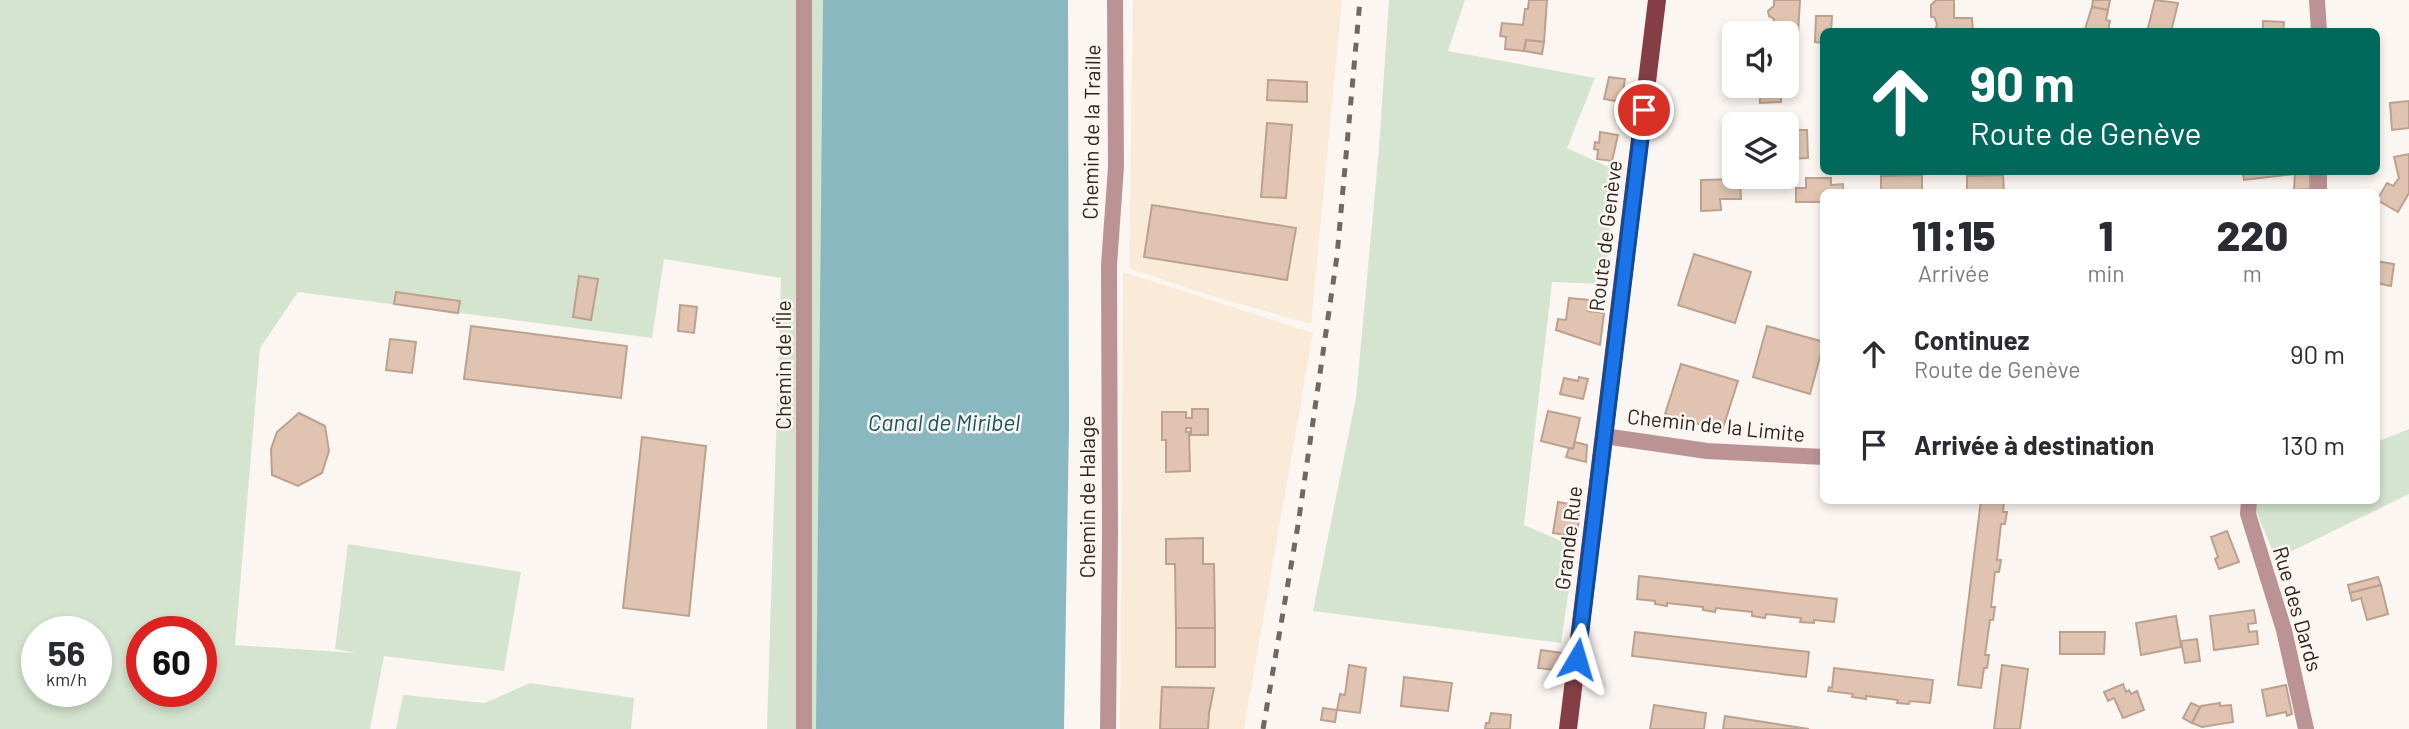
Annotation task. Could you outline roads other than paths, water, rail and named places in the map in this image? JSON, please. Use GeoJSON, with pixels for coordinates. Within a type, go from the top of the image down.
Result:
{"type":"FeatureCollection","features":[{"type":"Feature","properties":{"kind":"main road","name":"Route de Genève"},"geometry":{"type":"LineString","coordinates":[[1604,436],[1657,0]]}},
{"type":"Feature","properties":{"kind":"main road","name":"Grande Rue"},"geometry":{"type":"LineString","coordinates":[[1568,729],[1604,436]]}},
{"type":"Feature","properties":{"kind":"street","name":"Chemin de l'Île"},"geometry":{"type":"LineString","coordinates":[[804,0],[804,729]]}},
{"type":"Feature","properties":{"kind":"street","name":"Chemin de la Traille"},"geometry":{"type":"LineString","coordinates":[[1109,265],[1116,167],[1115,0]]}},
{"type":"Feature","properties":{"kind":"street"},"geometry":{"type":"LineString","coordinates":[[2317,0],[2319,28]]}},
{"type":"Feature","properties":{"kind":"street","name":"Chemin de Halage"},"geometry":{"type":"LineString","coordinates":[[1108,729],[1109,265]]}},
{"type":"Feature","properties":{"kind":"street","name":"Chemin de la Limite"},"geometry":{"type":"LineString","coordinates":[[1604,436],[1707,451],[1820,457]]}},
{"type":"Feature","properties":{"kind":"street","name":"Rue des Dards"},"geometry":{"type":"LineString","coordinates":[[2249,504],[2248,514],[2284,630],[2306,729]]}},
{"type":"Feature","properties":{"kind":"water","name":"Canal de Miribel"},"geometry":{"type":"Polygon","coordinates":[[[823,0],[1068,0],[1069,424],[1064,729],[816,729],[823,0]]]}},
{"type":"Feature","properties":{"kind":"railway"},"geometry":{"type":"LineString","coordinates":[[1263,729],[1298,525],[1337,256],[1360,0]]}}]}
